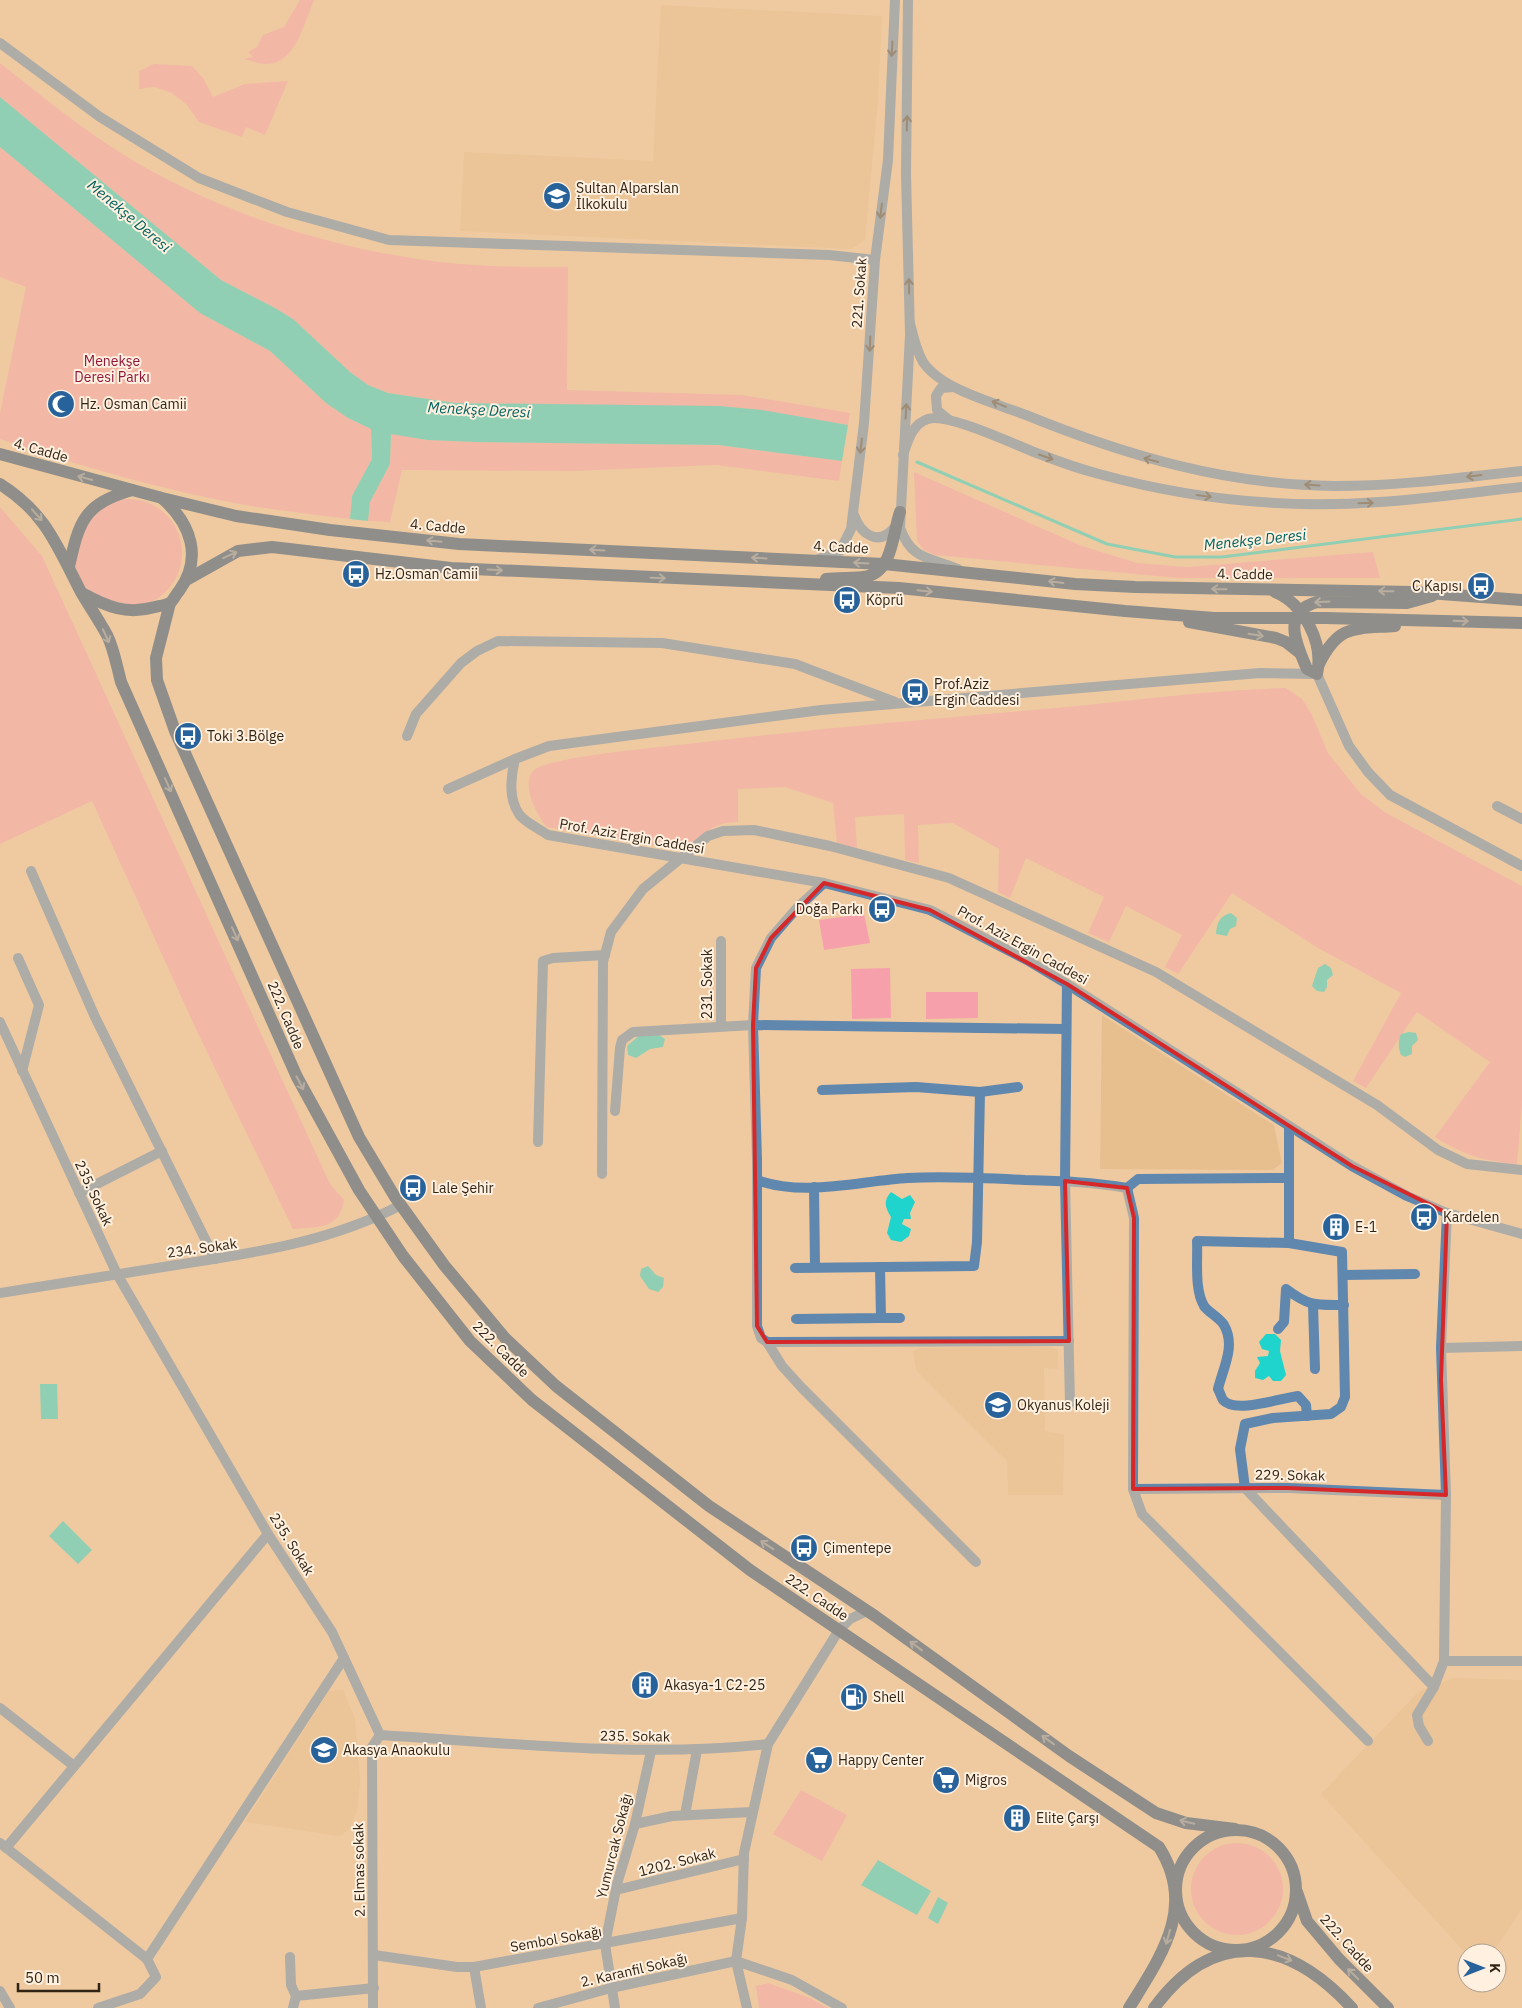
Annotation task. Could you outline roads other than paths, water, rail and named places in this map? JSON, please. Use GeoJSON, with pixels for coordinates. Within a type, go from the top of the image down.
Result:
{"type":"FeatureCollection","features":[{"type":"Feature","properties":{"kind":"main road","name":"4. Cadde"},"geometry":{"type":"LineString","coordinates":[[0,454],[132,490]]}},
{"type":"Feature","properties":{"kind":"main road"},"geometry":{"type":"LineString","coordinates":[[0,484],[14,492],[37,514],[52,534],[82,593],[105,606],[125,611],[146,610],[170,603],[188,579],[238,551],[272,547],[451,568],[899,588],[1214,618],[1300,615],[1522,623]]}},
{"type":"Feature","properties":{"kind":"main road"},"geometry":{"type":"LineString","coordinates":[[69,568],[80,524],[92,508],[109,497],[132,490],[162,498],[178,512],[188,530],[192,550],[188,579]]}},
{"type":"Feature","properties":{"kind":"main road","name":"4. Cadde"},"geometry":{"type":"LineString","coordinates":[[162,498],[236,516],[309,527],[459,544],[884,564],[1075,584],[1440,593],[1522,600]]}},
{"type":"Feature","properties":{"kind":"main road"},"geometry":{"type":"LineString","coordinates":[[793,583],[868,576],[875,573],[884,564],[900,512]]}},
{"type":"Feature","properties":{"kind":"main road"},"geometry":{"type":"LineString","coordinates":[[1268,590],[1288,598],[1300,615],[1318,669]]}},
{"type":"Feature","properties":{"kind":"main road","name":"222. Cadde"},"geometry":{"type":"LineString","coordinates":[[82,593],[108,636],[121,682],[296,1077],[359,1190],[377,1218],[403,1256],[470,1341],[532,1400],[750,1570],[1141,1833],[1159,1847],[1169,1864],[1176,1889]]}},
{"type":"Feature","properties":{"kind":"main road"},"geometry":{"type":"LineString","coordinates":[[1318,669],[1307,668],[1294,630],[1303,606],[1317,602],[1407,602],[1440,593]]}},
{"type":"Feature","properties":{"kind":"main road","name":"222. Cadde"},"geometry":{"type":"LineString","coordinates":[[170,603],[156,658],[157,680],[175,731],[359,1137],[401,1205],[456,1280],[506,1338],[556,1386],[709,1506],[867,1611],[1069,1756],[1156,1813],[1186,1823],[1235,1829]]}},
{"type":"Feature","properties":{"kind":"main road"},"geometry":{"type":"LineString","coordinates":[[1140,612],[1276,638],[1286,642],[1301,654]]}},
{"type":"Feature","properties":{"kind":"main road"},"geometry":{"type":"LineString","coordinates":[[1318,669],[1329,645],[1346,632],[1430,620]]}},
{"type":"Feature","properties":{"kind":"main road"},"geometry":{"type":"LineString","coordinates":[[1129,2008],[1165,1948],[1171,1926],[1179,1871],[1187,1854],[1200,1841],[1217,1832],[1235,1829],[1254,1832],[1271,1840],[1285,1854],[1294,1871],[1296,1890],[1293,1908],[1285,1925],[1272,1938],[1255,1947],[1237,1950],[1198,1964],[1170,1987],[1154,2008]]}},
{"type":"Feature","properties":{"kind":"main road"},"geometry":{"type":"LineString","coordinates":[[1176,1889],[1179,1908],[1187,1925],[1201,1939],[1218,1947],[1272,1953],[1301,1964],[1340,1995],[1352,2008]]}},
{"type":"Feature","properties":{"kind":"main road","name":"222. Cadde"},"geometry":{"type":"LineString","coordinates":[[1296,1890],[1307,1921],[1339,1959],[1388,2008]]}},
{"type":"Feature","properties":{"kind":"street","name":"221. Sokak"},"geometry":{"type":"LineString","coordinates":[[808,560],[828,557],[840,551],[851,529],[869,373],[874,260],[888,160],[895,0]]}},
{"type":"Feature","properties":{"kind":"street"},"geometry":{"type":"LineString","coordinates":[[908,0],[906,174],[910,322],[900,528],[908,546],[919,556],[962,571]]}},
{"type":"Feature","properties":{"kind":"street"},"geometry":{"type":"LineString","coordinates":[[0,43],[100,117],[199,178],[287,212],[389,240],[829,255],[874,260]]}},
{"type":"Feature","properties":{"kind":"street"},"geometry":{"type":"LineString","coordinates":[[910,322],[923,361],[941,380],[1084,439],[1169,465],[1238,478],[1319,486],[1370,486],[1430,482],[1522,471]]}},
{"type":"Feature","properties":{"kind":"street"},"geometry":{"type":"LineString","coordinates":[[949,420],[937,410],[936,396],[945,386],[957,388]]}},
{"type":"Feature","properties":{"kind":"street"},"geometry":{"type":"LineString","coordinates":[[903,455],[910,436],[920,423],[934,418],[949,420],[1088,471],[1152,487],[1225,499],[1274,503],[1369,503],[1522,487]]}},
{"type":"Feature","properties":{"kind":"street"},"geometry":{"type":"LineString","coordinates":[[853,512],[858,528],[869,536],[884,536],[894,528]]}},
{"type":"Feature","properties":{"kind":"street"},"geometry":{"type":"LineString","coordinates":[[407,736],[416,714],[462,663],[477,651],[498,641],[671,644],[795,664],[894,702]]}},
{"type":"Feature","properties":{"kind":"street"},"geometry":{"type":"LineString","coordinates":[[448,789],[514,759],[549,746],[894,702],[1318,669],[1349,746],[1368,772],[1390,796],[1522,866]]}},
{"type":"Feature","properties":{"kind":"street","name":"Prof. Aziz Ergin Caddesi"},"geometry":{"type":"LineString","coordinates":[[514,759],[511,774],[511,793],[519,815],[548,835],[824,883],[930,910],[1027,960],[1067,984],[1352,1166],[1407,1196],[1447,1213],[1522,1234]]}},
{"type":"Feature","properties":{"kind":"street"},"geometry":{"type":"LineString","coordinates":[[1497,806],[1522,819]]}},
{"type":"Feature","properties":{"kind":"street"},"geometry":{"type":"LineString","coordinates":[[602,1174],[603,962],[611,932],[643,889],[708,836],[722,831],[754,830],[830,846],[949,878],[1156,972],[1377,1105],[1438,1150],[1466,1164],[1522,1170]]}},
{"type":"Feature","properties":{"kind":"street"},"geometry":{"type":"LineString","coordinates":[[31,871],[95,1017],[215,1259]]}},
{"type":"Feature","properties":{"kind":"street"},"geometry":{"type":"LineString","coordinates":[[824,883],[797,908],[771,938],[756,968],[753,1025],[757,1180],[757,1326],[761,1338],[767,1342],[782,1366],[802,1388],[976,1562]]}},
{"type":"Feature","properties":{"kind":"street","name":"231. Sokak"},"geometry":{"type":"LineString","coordinates":[[721,941],[721,1026]]}},
{"type":"Feature","properties":{"kind":"street"},"geometry":{"type":"LineString","coordinates":[[538,1142],[543,961],[553,958],[605,955]]}},
{"type":"Feature","properties":{"kind":"street"},"geometry":{"type":"LineString","coordinates":[[18,958],[39,1005],[22,1070]]}},
{"type":"Feature","properties":{"kind":"street"},"geometry":{"type":"LineString","coordinates":[[1067,984],[1065,1029],[1065,1181],[1070,1404]]}},
{"type":"Feature","properties":{"kind":"street","name":"235. Sokak"},"geometry":{"type":"LineString","coordinates":[[0,1022],[116,1274],[268,1534],[332,1632],[380,1735],[652,1751],[698,1750],[768,1744]]}},
{"type":"Feature","properties":{"kind":"street"},"geometry":{"type":"LineString","coordinates":[[615,1111],[620,1048],[627,1034],[646,1029],[753,1025],[1065,1029]]}},
{"type":"Feature","properties":{"kind":"street"},"geometry":{"type":"LineString","coordinates":[[822,1090],[916,1087],[980,1092],[1018,1087]]}},
{"type":"Feature","properties":{"kind":"street"},"geometry":{"type":"LineString","coordinates":[[795,1268],[974,1266],[977,1242],[980,1092]]}},
{"type":"Feature","properties":{"kind":"street"},"geometry":{"type":"LineString","coordinates":[[1289,1126],[1289,1243]]}},
{"type":"Feature","properties":{"kind":"street"},"geometry":{"type":"LineString","coordinates":[[78,1193],[162,1151]]}},
{"type":"Feature","properties":{"kind":"street"},"geometry":{"type":"LineString","coordinates":[[757,1180],[771,1185],[814,1187],[907,1178],[978,1178],[1098,1182],[1127,1188]]}},
{"type":"Feature","properties":{"kind":"street"},"geometry":{"type":"LineString","coordinates":[[1127,1188],[1138,1179],[1288,1178]]}},
{"type":"Feature","properties":{"kind":"street"},"geometry":{"type":"LineString","coordinates":[[814,1187],[815,1267]]}},
{"type":"Feature","properties":{"kind":"street"},"geometry":{"type":"LineString","coordinates":[[1127,1188],[1134,1218],[1133,1489],[1142,1514],[1368,1741]]}},
{"type":"Feature","properties":{"kind":"street","name":"234. Sokak"},"geometry":{"type":"LineString","coordinates":[[0,1293],[252,1254],[312,1240],[377,1218],[401,1205]]}},
{"type":"Feature","properties":{"kind":"street"},"geometry":{"type":"LineString","coordinates":[[1428,1741],[1419,1726],[1417,1715],[1434,1687],[1444,1661],[1446,1495],[1441,1348],[1447,1213]]}},
{"type":"Feature","properties":{"kind":"street"},"geometry":{"type":"LineString","coordinates":[[1306,1416],[1306,1405],[1298,1396],[1245,1407],[1234,1406],[1224,1401],[1218,1389],[1228,1358],[1228,1339],[1224,1325],[1204,1307],[1200,1292],[1197,1241],[1289,1243],[1342,1252],[1344,1275],[1345,1397],[1341,1406],[1331,1414],[1306,1416],[1274,1418],[1245,1424],[1240,1449],[1245,1488],[1434,1687]]}},
{"type":"Feature","properties":{"kind":"street"},"geometry":{"type":"LineString","coordinates":[[880,1267],[881,1318]]}},
{"type":"Feature","properties":{"kind":"street"},"geometry":{"type":"LineString","coordinates":[[1344,1275],[1415,1274]]}},
{"type":"Feature","properties":{"kind":"street"},"geometry":{"type":"LineString","coordinates":[[1278,1329],[1284,1322],[1286,1289],[1303,1302],[1312,1305],[1344,1305]]}},
{"type":"Feature","properties":{"kind":"street"},"geometry":{"type":"LineString","coordinates":[[1312,1305],[1315,1369]]}},
{"type":"Feature","properties":{"kind":"street"},"geometry":{"type":"LineString","coordinates":[[796,1319],[900,1318]]}},
{"type":"Feature","properties":{"kind":"street"},"geometry":{"type":"LineString","coordinates":[[767,1342],[1068,1341]]}},
{"type":"Feature","properties":{"kind":"street"},"geometry":{"type":"LineString","coordinates":[[1441,1348],[1522,1346]]}},
{"type":"Feature","properties":{"kind":"street","name":"229. Sokak"},"geometry":{"type":"LineString","coordinates":[[1133,1489],[1245,1488],[1446,1495]]}},
{"type":"Feature","properties":{"kind":"street"},"geometry":{"type":"LineString","coordinates":[[98,2008],[140,1994],[156,1977],[147,1959],[3,1845],[74,1766],[268,1534]]}},
{"type":"Feature","properties":{"kind":"street"},"geometry":{"type":"LineString","coordinates":[[747,2008],[736,1961],[742,1918],[744,1859],[752,1812],[768,1744],[840,1630],[850,1619],[867,1611]]}},
{"type":"Feature","properties":{"kind":"street"},"geometry":{"type":"LineString","coordinates":[[147,1959],[344,1658]]}},
{"type":"Feature","properties":{"kind":"street"},"geometry":{"type":"LineString","coordinates":[[1444,1661],[1522,1661]]}},
{"type":"Feature","properties":{"kind":"street"},"geometry":{"type":"LineString","coordinates":[[0,1708],[74,1766]]}},
{"type":"Feature","properties":{"kind":"street","name":"2. Elmas sokak"},"geometry":{"type":"LineString","coordinates":[[373,2008],[372,1747],[380,1735]]}},
{"type":"Feature","properties":{"kind":"street"},"geometry":{"type":"LineString","coordinates":[[685,1815],[698,1750]]}},
{"type":"Feature","properties":{"kind":"street","name":"Yumurcak Sokağı"},"geometry":{"type":"LineString","coordinates":[[615,2008],[605,1944],[616,1890],[635,1824],[652,1751]]}},
{"type":"Feature","properties":{"kind":"street"},"geometry":{"type":"LineString","coordinates":[[635,1824],[685,1815],[752,1812]]}},
{"type":"Feature","properties":{"kind":"street","name":"1202. Sokak"},"geometry":{"type":"LineString","coordinates":[[616,1890],[744,1859]]}},
{"type":"Feature","properties":{"kind":"street","name":"Sembol Sokağı"},"geometry":{"type":"LineString","coordinates":[[374,1954],[457,1967],[474,1967],[742,1918]]}},
{"type":"Feature","properties":{"kind":"street"},"geometry":{"type":"LineString","coordinates":[[290,1957],[292,1985],[296,1996],[293,2008]]}},
{"type":"Feature","properties":{"kind":"street"},"geometry":{"type":"LineString","coordinates":[[736,1961],[792,1980],[842,2008]]}},
{"type":"Feature","properties":{"kind":"street","name":"2. Karanfil Sokağı"},"geometry":{"type":"LineString","coordinates":[[538,2008],[611,1988],[736,1961]]}},
{"type":"Feature","properties":{"kind":"street"},"geometry":{"type":"LineString","coordinates":[[474,1967],[481,2008]]}},
{"type":"Feature","properties":{"kind":"street"},"geometry":{"type":"LineString","coordinates":[[296,1996],[374,1988]]}},
{"type":"Feature","properties":{"kind":"street"},"geometry":{"type":"LineString","coordinates":[[0,1991],[10,2008]]}},
{"type":"Feature","properties":{"kind":"water"},"geometry":{"type":"Polygon","coordinates":[[[0,97],[221,280],[293,319],[350,372],[368,385],[388,393],[455,403],[719,406],[762,410],[848,425],[842,461],[718,445],[475,442],[427,440],[391,434],[390,464],[370,502],[368,521],[350,519],[352,496],[372,459],[371,429],[348,418],[326,403],[270,351],[200,313],[0,147],[0,97]]]}},
{"type":"Feature","properties":{"kind":"water"},"geometry":{"type":"Polygon","coordinates":[[[1231,913],[1237,918],[1236,926],[1230,929],[1227,936],[1216,934],[1219,920],[1231,913]]]}},
{"type":"Feature","properties":{"kind":"water"},"geometry":{"type":"Polygon","coordinates":[[[1325,964],[1331,968],[1333,975],[1327,980],[1327,987],[1324,992],[1317,991],[1312,986],[1318,968],[1325,964]]]}},
{"type":"Feature","properties":{"kind":"water"},"geometry":{"type":"Polygon","coordinates":[[[642,1033],[659,1035],[665,1039],[663,1047],[650,1049],[636,1058],[628,1055],[627,1046],[642,1033]]]}},
{"type":"Feature","properties":{"kind":"water"},"geometry":{"type":"Polygon","coordinates":[[[1416,1033],[1418,1040],[1412,1046],[1412,1054],[1405,1057],[1401,1055],[1399,1042],[1401,1034],[1416,1033]]]}},
{"type":"Feature","properties":{"kind":"water"},"geometry":{"type":"Polygon","coordinates":[[[891,1192],[902,1199],[910,1195],[915,1202],[910,1213],[911,1219],[904,1219],[902,1224],[911,1229],[909,1236],[901,1242],[891,1240],[887,1233],[891,1217],[886,1207],[886,1201],[891,1192]]]}},
{"type":"Feature","properties":{"kind":"water"},"geometry":{"type":"Polygon","coordinates":[[[648,1266],[656,1275],[664,1278],[663,1287],[658,1292],[649,1289],[640,1276],[641,1269],[648,1266]]]}},
{"type":"Feature","properties":{"kind":"water"},"geometry":{"type":"Polygon","coordinates":[[[1266,1334],[1275,1334],[1281,1340],[1280,1351],[1286,1375],[1281,1381],[1273,1381],[1269,1376],[1263,1380],[1255,1378],[1255,1371],[1260,1363],[1257,1357],[1268,1356],[1269,1351],[1262,1349],[1259,1342],[1266,1334]]]}},
{"type":"Feature","properties":{"kind":"water"},"geometry":{"type":"Polygon","coordinates":[[[40,1384],[57,1384],[58,1419],[41,1419],[40,1384]]]}},
{"type":"Feature","properties":{"kind":"water"},"geometry":{"type":"Polygon","coordinates":[[[63,1521],[92,1550],[78,1564],[49,1536],[63,1521]]]}},
{"type":"Feature","properties":{"kind":"water"},"geometry":{"type":"Polygon","coordinates":[[[878,1860],[931,1891],[917,1915],[861,1885],[878,1860]]]}},
{"type":"Feature","properties":{"kind":"water"},"geometry":{"type":"Polygon","coordinates":[[[938,1897],[948,1903],[938,1924],[928,1918],[938,1897]]]}},
{"type":"Feature","properties":{"kind":"waterway","name":"Menekşe Deresi"},"geometry":{"type":"LineString","coordinates":[[917,462],[1107,544],[1175,557],[1222,557],[1522,519]]}},
{"type":"Feature","properties":{"kind":"place","name":"Sultan Alparslan İlkokulu"},"geometry":{"type":"Point","coordinates":[557,196]}},
{"type":"Feature","properties":{"kind":"place","name":"Hz. Osman Camii"},"geometry":{"type":"Point","coordinates":[61,404]}},
{"type":"Feature","properties":{"kind":"place","name":"Hz.Osman Camii"},"geometry":{"type":"Point","coordinates":[356,574]}},
{"type":"Feature","properties":{"kind":"place","name":"C Kapısı"},"geometry":{"type":"Point","coordinates":[1481,586]}},
{"type":"Feature","properties":{"kind":"place","name":"Köprü"},"geometry":{"type":"Point","coordinates":[847,600]}},
{"type":"Feature","properties":{"kind":"place","name":"Prof.Aziz Ergin Caddesi"},"geometry":{"type":"Point","coordinates":[915,692]}},
{"type":"Feature","properties":{"kind":"place","name":"Toki 3.Bölge"},"geometry":{"type":"Point","coordinates":[188,736]}},
{"type":"Feature","properties":{"kind":"place","name":"Doğa Parkı"},"geometry":{"type":"Point","coordinates":[882,909]}},
{"type":"Feature","properties":{"kind":"place","name":"Lale Şehir"},"geometry":{"type":"Point","coordinates":[413,1188]}},
{"type":"Feature","properties":{"kind":"place","name":"Kardelen"},"geometry":{"type":"Point","coordinates":[1424,1217]}},
{"type":"Feature","properties":{"kind":"place","name":"E-1"},"geometry":{"type":"Point","coordinates":[1336,1227]}},
{"type":"Feature","properties":{"kind":"place","name":"Okyanus Koleji"},"geometry":{"type":"Point","coordinates":[998,1405]}},
{"type":"Feature","properties":{"kind":"place","name":"Çimentepe"},"geometry":{"type":"Point","coordinates":[804,1548]}},
{"type":"Feature","properties":{"kind":"place","name":"Akasya-1 C2-25"},"geometry":{"type":"Point","coordinates":[645,1685]}},
{"type":"Feature","properties":{"kind":"place","name":"Shell"},"geometry":{"type":"Point","coordinates":[854,1697]}},
{"type":"Feature","properties":{"kind":"place","name":"Akasya Anaokulu"},"geometry":{"type":"Point","coordinates":[324,1750]}},
{"type":"Feature","properties":{"kind":"place","name":"Happy Center"},"geometry":{"type":"Point","coordinates":[819,1760]}},
{"type":"Feature","properties":{"kind":"place","name":"Migros"},"geometry":{"type":"Point","coordinates":[946,1780]}},
{"type":"Feature","properties":{"kind":"place","name":"Elite Çarşı"},"geometry":{"type":"Point","coordinates":[1017,1818]}},
{"type":"Feature","properties":{"kind":"park label","name":"Menekşe Deresi Parkı"},"geometry":{"type":"Point","coordinates":[112,370]}}]}
